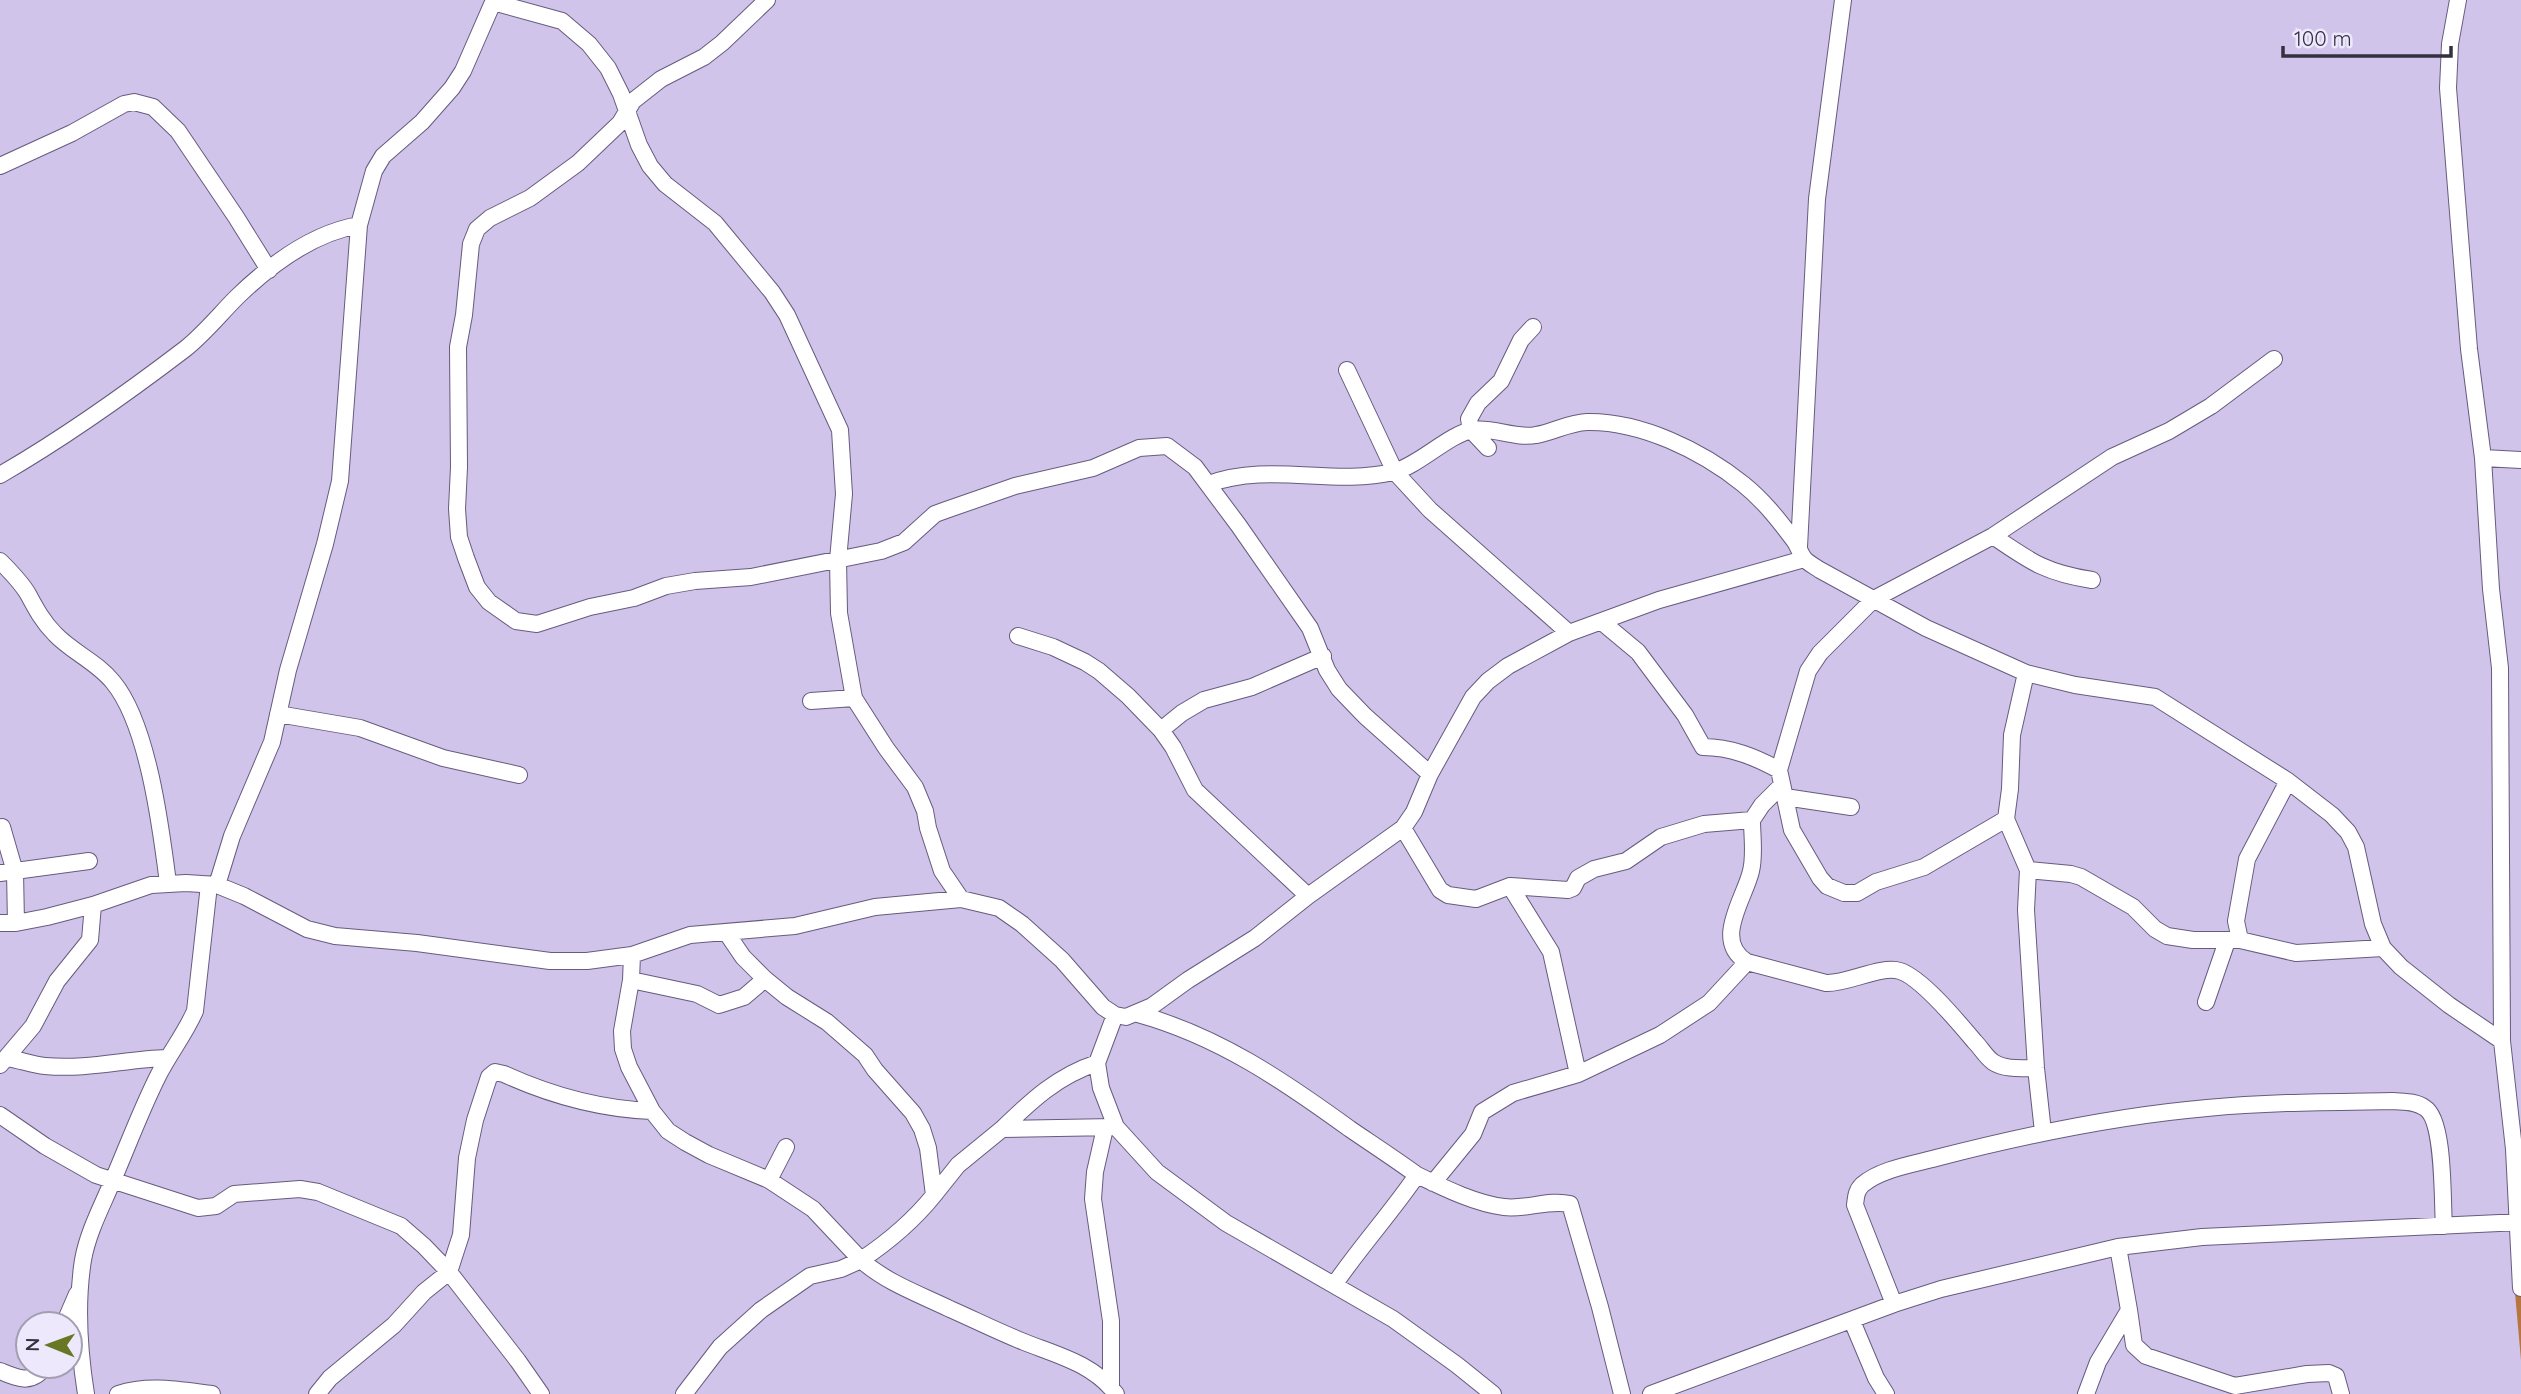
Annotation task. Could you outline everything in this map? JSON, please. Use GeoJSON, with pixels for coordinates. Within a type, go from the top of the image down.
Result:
{"type":"FeatureCollection","features":[{"type":"Feature","properties":{"kind":"street"},"geometry":{"type":"LineString","coordinates":[[767,0],[704,57],[655,83],[634,101],[612,132],[578,163],[530,198],[477,229],[471,244],[458,347],[457,423],[459,537],[477,587],[489,601],[516,621],[537,624],[590,607],[634,598],[666,586],[695,581],[751,578],[787,568],[894,547],[904,542],[935,514],[1015,486],[1093,468],[1139,448],[1163,445],[1171,447],[1195,467],[1209,484],[1310,628],[1334,682],[1346,697],[1430,774]]}},
{"type":"Feature","properties":{"kind":"street"},"geometry":{"type":"LineString","coordinates":[[1801,553],[1817,199],[1843,0]]}},
{"type":"Feature","properties":{"kind":"street"},"geometry":{"type":"LineString","coordinates":[[2458,0],[2450,44],[2448,88],[2469,349],[2483,458],[2491,589],[2500,668],[2502,1041],[2514,1150],[2521,1288]]}},
{"type":"Feature","properties":{"kind":"street"},"geometry":{"type":"LineString","coordinates":[[86,1394],[79,1339],[83,1257],[97,1213],[113,1181],[137,1119],[167,1058],[187,1030],[194,1011],[213,885],[272,742],[288,670],[328,534],[340,481],[359,225],[374,171],[383,156],[422,122],[452,88],[463,71],[494,1],[551,17],[572,28],[589,44],[608,68],[650,166],[665,184],[715,223],[781,304],[840,430],[844,494],[838,560],[839,613],[854,698],[915,787],[925,811],[942,871],[961,899]]}},
{"type":"Feature","properties":{"kind":"street"},"geometry":{"type":"LineString","coordinates":[[0,166],[72,133],[124,104],[134,102],[153,107],[178,131],[269,270]]}},
{"type":"Feature","properties":{"kind":"street"},"geometry":{"type":"LineString","coordinates":[[0,475],[42,451],[187,347],[237,296],[269,270],[336,229],[359,225]]}},
{"type":"Feature","properties":{"kind":"street"},"geometry":{"type":"LineString","coordinates":[[1488,448],[1471,430],[1469,419],[1478,403],[1501,381],[1521,340],[1533,327]]}},
{"type":"Feature","properties":{"kind":"street"},"geometry":{"type":"LineString","coordinates":[[2006,819],[1924,867],[1888,877],[1857,892],[1849,894],[1835,891],[1820,878],[1792,830],[1782,784],[1808,671],[1820,653],[1874,599],[1993,536],[2112,457],[2169,431],[2211,406],[2274,359]]}},
{"type":"Feature","properties":{"kind":"street"},"geometry":{"type":"LineString","coordinates":[[1347,370],[1395,472],[1439,518],[1569,633]]}},
{"type":"Feature","properties":{"kind":"street"},"geometry":{"type":"LineString","coordinates":[[1209,484],[1226,478],[1253,475],[1316,474],[1343,477],[1395,472],[1471,430],[1536,435],[1588,422],[1618,426],[1668,439],[1716,464],[1744,485],[1771,510],[1801,553],[1926,628],[2026,673],[2075,685],[2155,697],[2288,781],[2322,806],[2348,832],[2356,848],[2373,924],[2383,948],[2401,967],[2449,1005],[2502,1041]]}},
{"type":"Feature","properties":{"kind":"street"},"geometry":{"type":"LineString","coordinates":[[2483,458],[2521,460]]}},
{"type":"Feature","properties":{"kind":"street"},"geometry":{"type":"LineString","coordinates":[[1993,536],[2041,568],[2092,580]]}},
{"type":"Feature","properties":{"kind":"street"},"geometry":{"type":"LineString","coordinates":[[2,827],[8,872],[8,923],[93,905],[141,888],[169,883],[213,885],[244,896],[307,929],[335,936],[417,943],[550,961],[587,961],[632,956],[680,937],[795,926],[904,902],[961,899],[999,908],[1043,942],[1103,1007],[1115,1016],[1126,1017],[1138,1014],[1255,938],[1403,828],[1414,812],[1430,774],[1473,696],[1488,681],[1523,657],[1569,633],[1677,593],[1801,553]]}},
{"type":"Feature","properties":{"kind":"street"},"geometry":{"type":"LineString","coordinates":[[0,561],[17,579],[36,611],[55,635],[114,682],[127,706],[138,729],[169,883]]}},
{"type":"Feature","properties":{"kind":"street"},"geometry":{"type":"LineString","coordinates":[[1602,622],[1637,652],[1685,715],[1703,747],[1720,747],[1759,758],[1782,784],[1851,807]]}},
{"type":"Feature","properties":{"kind":"street"},"geometry":{"type":"LineString","coordinates":[[1018,636],[1053,647],[1099,671],[1128,696],[1161,730],[1195,790],[1308,896]]}},
{"type":"Feature","properties":{"kind":"street"},"geometry":{"type":"LineString","coordinates":[[1161,730],[1204,700],[1252,687],[1322,656]]}},
{"type":"Feature","properties":{"kind":"street"},"geometry":{"type":"LineString","coordinates":[[2026,673],[2012,735],[2006,819],[2028,870],[2026,910],[2043,1132]]}},
{"type":"Feature","properties":{"kind":"street"},"geometry":{"type":"LineString","coordinates":[[811,701],[854,698]]}},
{"type":"Feature","properties":{"kind":"street"},"geometry":{"type":"LineString","coordinates":[[278,713],[315,722],[360,728],[443,758],[519,775]]}},
{"type":"Feature","properties":{"kind":"street"},"geometry":{"type":"LineString","coordinates":[[2206,1002],[2233,940],[2247,859],[2288,781]]}},
{"type":"Feature","properties":{"kind":"street"},"geometry":{"type":"LineString","coordinates":[[1782,784],[1752,820],[1752,869],[1734,913],[1732,933],[1736,953],[1747,962],[1825,984],[1892,970],[1902,972],[1913,977],[1953,1016],[1992,1061],[2009,1068],[2036,1068]]}},
{"type":"Feature","properties":{"kind":"street"},"geometry":{"type":"LineString","coordinates":[[1403,828],[1443,893],[1476,899],[1510,886],[1570,889],[1578,878],[1594,869],[1626,861],[1661,837],[1704,824],[1752,820]]}},
{"type":"Feature","properties":{"kind":"street"},"geometry":{"type":"LineString","coordinates":[[8,872],[89,861]]}},
{"type":"Feature","properties":{"kind":"street"},"geometry":{"type":"LineString","coordinates":[[2028,870],[2081,877],[2133,907],[2155,929],[2167,936],[2193,940],[2233,940],[2296,953],[2383,948]]}},
{"type":"Feature","properties":{"kind":"street"},"geometry":{"type":"LineString","coordinates":[[1510,886],[1550,952],[1578,1074]]}},
{"type":"Feature","properties":{"kind":"street"},"geometry":{"type":"LineString","coordinates":[[4,1062],[33,1026],[62,975],[90,940],[93,933],[93,905]]}},
{"type":"Feature","properties":{"kind":"street"},"geometry":{"type":"LineString","coordinates":[[726,932],[743,957],[765,979],[846,1038],[864,1055],[913,1113],[928,1148],[934,1195]]}},
{"type":"Feature","properties":{"kind":"street"},"geometry":{"type":"LineString","coordinates":[[632,956],[631,980],[622,1031],[623,1049],[629,1067],[652,1111],[668,1131],[709,1155],[769,1180],[813,1209],[861,1260],[883,1278],[1005,1334],[1077,1363],[1090,1370],[1113,1391]]}},
{"type":"Feature","properties":{"kind":"street"},"geometry":{"type":"LineString","coordinates":[[1433,1183],[1473,1133],[1482,1112],[1513,1093],[1578,1074],[1660,1035],[1709,1003],[1747,962]]}},
{"type":"Feature","properties":{"kind":"street"},"geometry":{"type":"LineString","coordinates":[[631,980],[697,994],[719,1005],[744,998],[765,979]]}},
{"type":"Feature","properties":{"kind":"street"},"geometry":{"type":"LineString","coordinates":[[1138,1014],[1193,1032],[1236,1052],[1292,1087],[1417,1175],[1433,1183],[1465,1196],[1505,1207],[1570,1204],[1597,1294],[1622,1394]]}},
{"type":"Feature","properties":{"kind":"street"},"geometry":{"type":"LineString","coordinates":[[1115,1016],[1097,1063],[1111,1128],[1157,1172],[1226,1223],[1393,1319],[1493,1394]]}},
{"type":"Feature","properties":{"kind":"street"},"geometry":{"type":"LineString","coordinates":[[4,1062],[73,1067],[167,1058]]}},
{"type":"Feature","properties":{"kind":"street"},"geometry":{"type":"LineString","coordinates":[[684,1394],[739,1327],[810,1276],[841,1269],[861,1260],[921,1212],[958,1166],[1053,1082],[1097,1063]]}},
{"type":"Feature","properties":{"kind":"street"},"geometry":{"type":"LineString","coordinates":[[317,1394],[330,1378],[394,1325],[424,1292],[449,1272],[461,1235],[465,1171],[475,1120],[489,1077],[495,1072],[599,1106],[619,1110],[652,1111]]}},
{"type":"Feature","properties":{"kind":"street"},"geometry":{"type":"LineString","coordinates":[[1894,1304],[1855,1205],[1856,1193],[1863,1184],[1886,1172],[2043,1132],[2210,1107],[2412,1102],[2426,1108],[2435,1118],[2439,1133],[2444,1226]]}},
{"type":"Feature","properties":{"kind":"street"},"geometry":{"type":"LineString","coordinates":[[0,1115],[45,1146],[96,1175],[198,1208],[216,1206],[234,1194],[300,1189],[318,1192],[401,1226],[449,1272],[541,1394]]}},
{"type":"Feature","properties":{"kind":"street"},"geometry":{"type":"LineString","coordinates":[[1002,1129],[1111,1128]]}},
{"type":"Feature","properties":{"kind":"street"},"geometry":{"type":"LineString","coordinates":[[1111,1128],[1095,1172],[1093,1199],[1111,1321],[1113,1391]]}},
{"type":"Feature","properties":{"kind":"street"},"geometry":{"type":"LineString","coordinates":[[769,1180],[786,1147]]}},
{"type":"Feature","properties":{"kind":"street"},"geometry":{"type":"LineString","coordinates":[[1334,1285],[1417,1175]]}},
{"type":"Feature","properties":{"kind":"street"},"geometry":{"type":"LineString","coordinates":[[1654,1394],[1941,1289],[2118,1247],[2202,1237],[2519,1222]]}},
{"type":"Feature","properties":{"kind":"street"},"geometry":{"type":"LineString","coordinates":[[2118,1247],[2134,1345],[2146,1356],[2235,1390],[2307,1374],[2329,1373],[2336,1376],[2341,1394]]}},
{"type":"Feature","properties":{"kind":"street"},"geometry":{"type":"LineString","coordinates":[[70,1310],[80,1288]]}},
{"type":"Feature","properties":{"kind":"street"},"geometry":{"type":"LineString","coordinates":[[2086,1394],[2098,1362],[2129,1310]]}},
{"type":"Feature","properties":{"kind":"street"},"geometry":{"type":"LineString","coordinates":[[1852,1321],[1876,1378],[1886,1394]]}},
{"type":"Feature","properties":{"kind":"street"},"geometry":{"type":"LineString","coordinates":[[118,1394],[137,1388],[153,1387],[212,1394]]}},
{"type":"Feature","properties":{"kind":"shaded area"},"geometry":{"type":"Polygon","coordinates":[[[2512,1259],[2521,1259],[2521,1360],[2512,1259]]]}}]}
